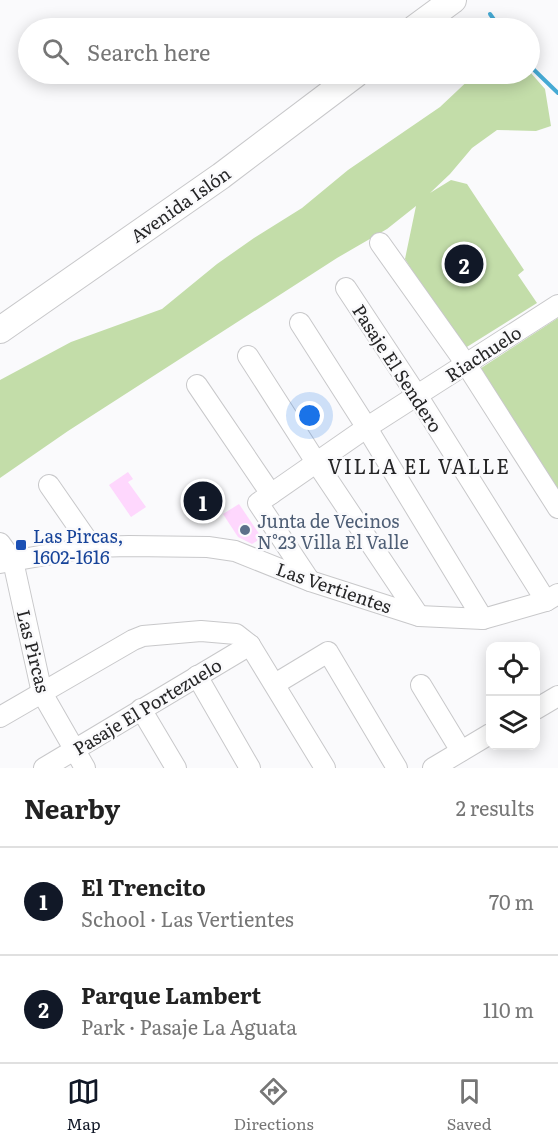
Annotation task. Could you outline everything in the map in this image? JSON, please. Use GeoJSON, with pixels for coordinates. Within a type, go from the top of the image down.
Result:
{"type":"FeatureCollection","features":[{"type":"Feature","properties":{"kind":"main road"},"geometry":{"type":"LineString","coordinates":[[429,18],[453,0]]}},
{"type":"Feature","properties":{"kind":"main road","name":"Avenida Islón"},"geometry":{"type":"LineString","coordinates":[[0,330],[221,176],[343,84]]}},
{"type":"Feature","properties":{"kind":"street"},"geometry":{"type":"LineString","coordinates":[[380,243],[466,364],[558,508]]}},
{"type":"Feature","properties":{"kind":"street","name":"Pasaje El Sendero"},"geometry":{"type":"LineString","coordinates":[[345,288],[552,598]]}},
{"type":"Feature","properties":{"kind":"street","name":"Riachuelo"},"geometry":{"type":"LineString","coordinates":[[265,498],[366,428],[558,305]]}},
{"type":"Feature","properties":{"kind":"street"},"geometry":{"type":"LineString","coordinates":[[300,324],[483,619]]}},
{"type":"Feature","properties":{"kind":"street"},"geometry":{"type":"LineString","coordinates":[[248,356],[419,616]]}},
{"type":"Feature","properties":{"kind":"street"},"geometry":{"type":"LineString","coordinates":[[197,385],[265,498],[310,581]]}},
{"type":"Feature","properties":{"kind":"street"},"geometry":{"type":"LineString","coordinates":[[49,485],[92,547]]}},
{"type":"Feature","properties":{"kind":"street"},"geometry":{"type":"LineString","coordinates":[[0,543],[6,562]]}},
{"type":"Feature","properties":{"kind":"street","name":"Las Vertientes"},"geometry":{"type":"LineString","coordinates":[[6,562],[92,547],[208,547],[235,551],[310,581],[419,616],[483,619],[552,598]]}},
{"type":"Feature","properties":{"kind":"street","name":"Las Pircas"},"geometry":{"type":"LineString","coordinates":[[6,562],[42,693],[85,768]]}},
{"type":"Feature","properties":{"kind":"street"},"geometry":{"type":"LineString","coordinates":[[0,717],[143,636],[201,631],[236,634],[250,645],[325,768]]}},
{"type":"Feature","properties":{"kind":"street","name":"Pasaje El Portezuelo"},"geometry":{"type":"LineString","coordinates":[[44,768],[250,645]]}},
{"type":"Feature","properties":{"kind":"street"},"geometry":{"type":"LineString","coordinates":[[275,684],[328,652],[397,768]]}},
{"type":"Feature","properties":{"kind":"street"},"geometry":{"type":"LineString","coordinates":[[197,676],[250,768]]}},
{"type":"Feature","properties":{"kind":"street"},"geometry":{"type":"LineString","coordinates":[[421,685],[461,751]]}},
{"type":"Feature","properties":{"kind":"street"},"geometry":{"type":"LineString","coordinates":[[540,707],[558,696]]}},
{"type":"Feature","properties":{"kind":"street"},"geometry":{"type":"LineString","coordinates":[[141,710],[176,768]]}},
{"type":"Feature","properties":{"kind":"street"},"geometry":{"type":"LineString","coordinates":[[433,768],[486,736]]}},
{"type":"Feature","properties":{"kind":"green space"},"geometry":{"type":"Polygon","coordinates":[[[540,83],[545,89],[551,126],[536,131],[497,130],[472,148],[430,193],[451,180],[467,184],[524,270],[518,275],[537,303],[462,350],[405,259],[416,206],[387,229],[337,258],[68,431],[0,478],[0,380],[71,342],[162,309],[217,264],[302,208],[348,170],[440,107],[464,84],[540,83]]]}},
{"type":"Feature","properties":{"kind":"green space"},"geometry":{"type":"Polygon","coordinates":[[[558,318],[558,502],[475,372],[558,318]]]}},
{"type":"Feature","properties":{"kind":"building"},"geometry":{"type":"Polygon","coordinates":[[[128,472],[133,479],[128,482],[146,507],[131,517],[109,485],[128,472]]]}},
{"type":"Feature","properties":{"kind":"building","name":"Junta de Vecinos N°23 Villa El Valle"},"geometry":{"type":"Polygon","coordinates":[[[239,504],[262,538],[252,544],[238,537],[223,514],[239,504]]]}},
{"type":"Feature","properties":{"kind":"waterway"},"geometry":{"type":"LineString","coordinates":[[490,14],[493,18]]}},
{"type":"Feature","properties":{"kind":"waterway"},"geometry":{"type":"LineString","coordinates":[[540,76],[558,93]]}},
{"type":"Feature","properties":{"kind":"place","name":"Parque Lambert"},"geometry":{"type":"Point","coordinates":[464,264]}},
{"type":"Feature","properties":{"kind":"place","name":"El Trencito"},"geometry":{"type":"Point","coordinates":[203,501]}},
{"type":"Feature","properties":{"kind":"place","name":"Junta de Vecinos N°23 Villa El Valle"},"geometry":{"type":"Point","coordinates":[245,530]}},
{"type":"Feature","properties":{"kind":"place","name":"Las Pircas, 1602-1616"},"geometry":{"type":"Point","coordinates":[21,545]}},
{"type":"Feature","properties":{"kind":"district","name":"VILLA EL VALLE"},"geometry":{"type":"Point","coordinates":[419,465]}}]}
